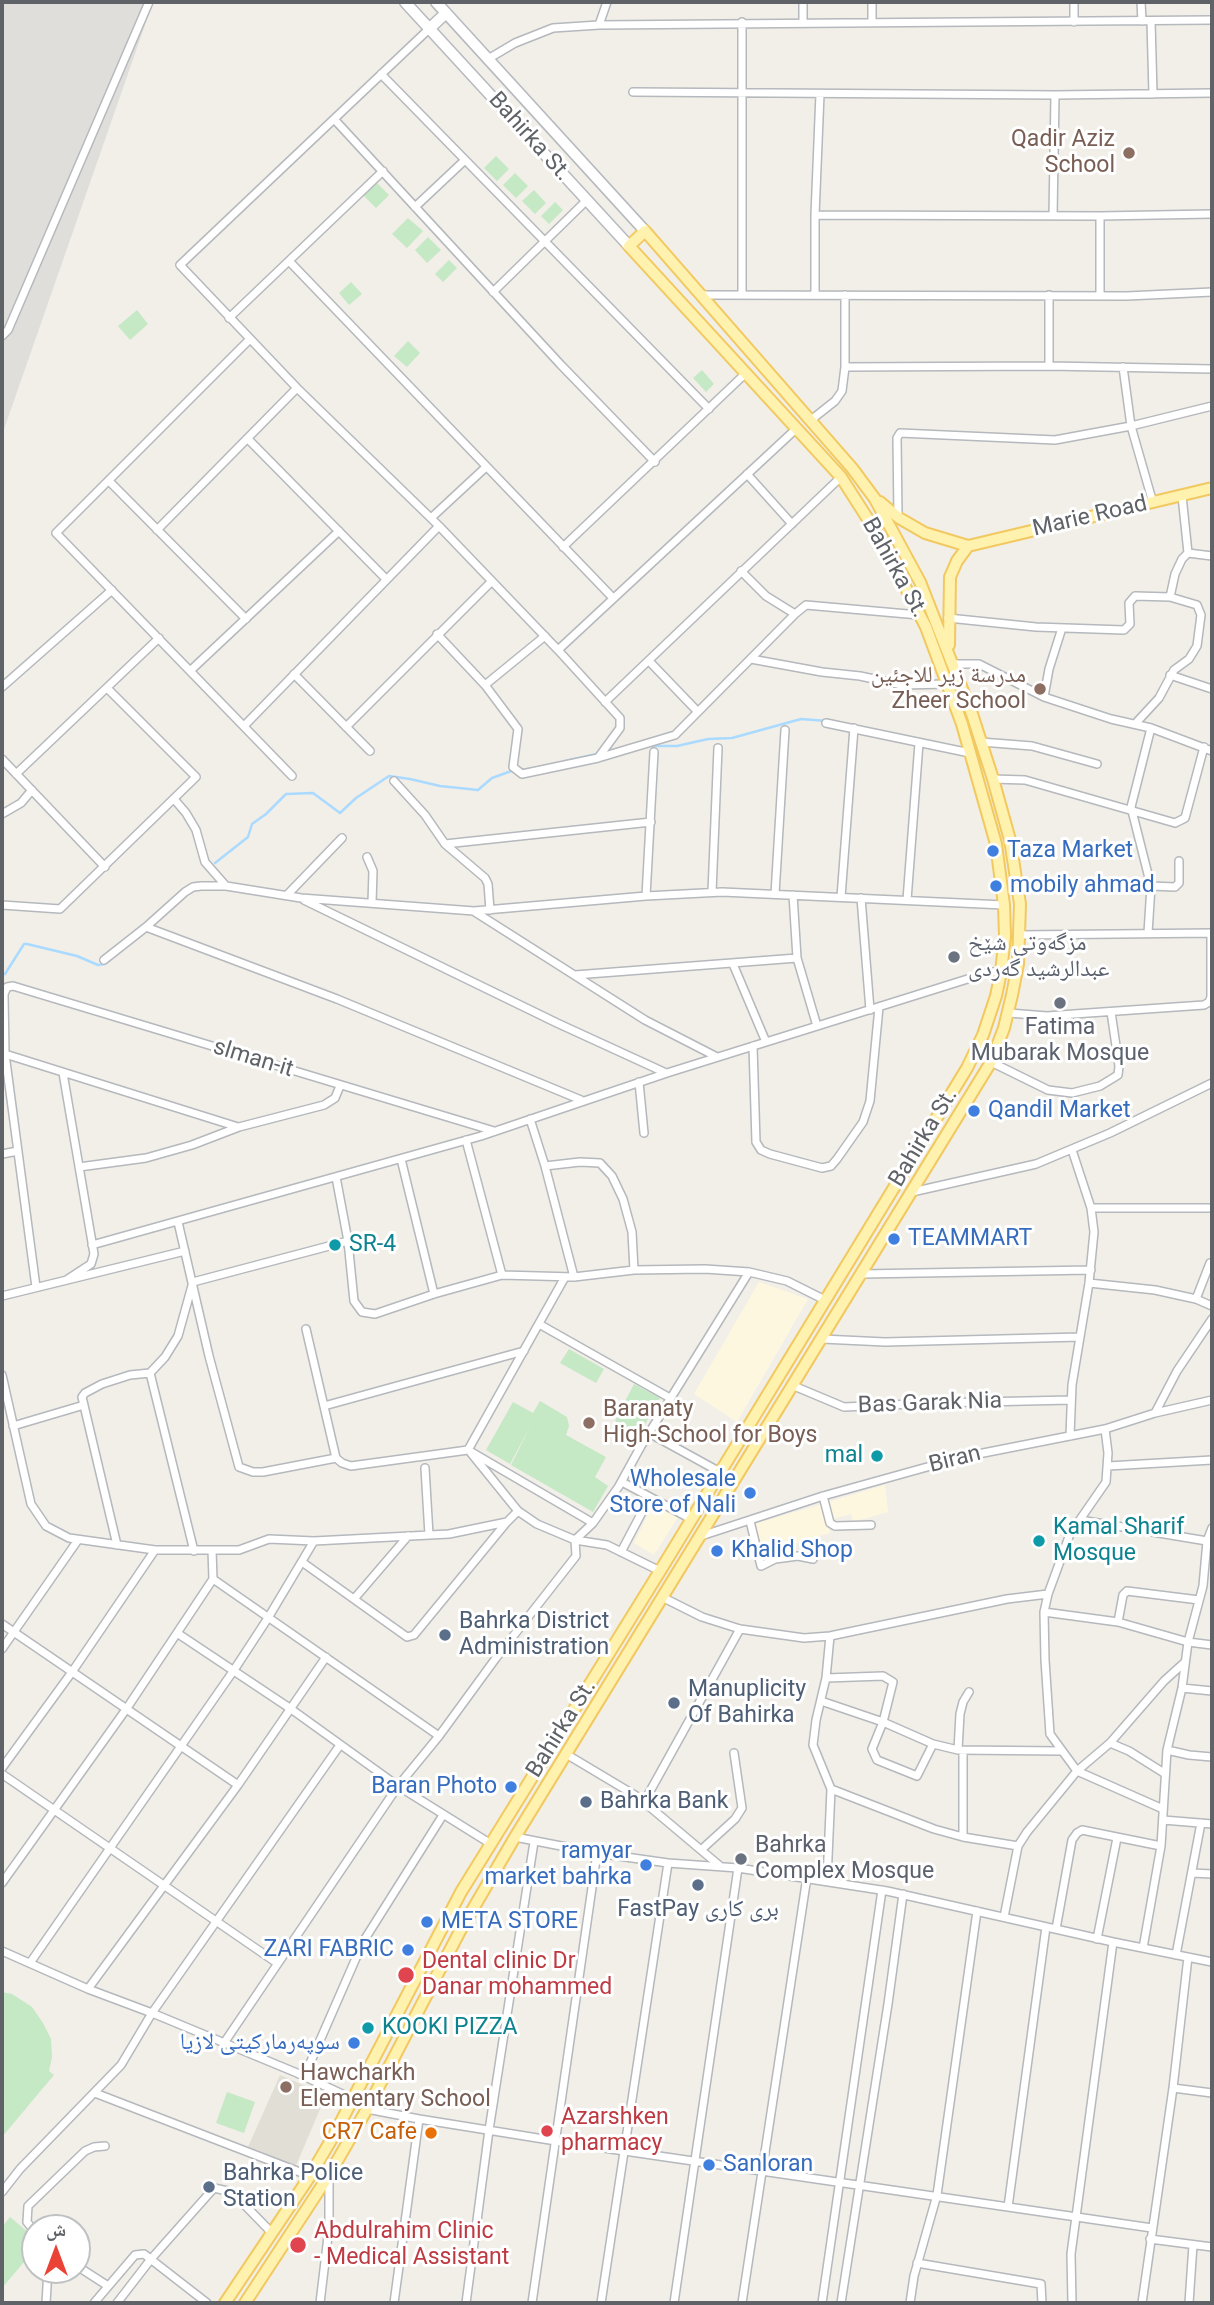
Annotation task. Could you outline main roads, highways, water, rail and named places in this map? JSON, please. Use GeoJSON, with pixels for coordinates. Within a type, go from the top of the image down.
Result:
{"type":"FeatureCollection","features":[{"type":"Feature","properties":{"kind":"main road","name":"Bahirka St."},"geometry":{"type":"LineString","coordinates":[[225,2303],[310,2176],[461,1892],[975,1053],[994,1003],[1005,936],[1002,876],[993,828],[947,684],[919,615],[880,538],[841,477],[405,2]]}},
{"type":"Feature","properties":{"kind":"main road","name":"Bahirka St."},"geometry":{"type":"LineString","coordinates":[[245,2303],[329,2175],[367,2109],[460,1931],[515,1837],[991,1062],[1009,1013],[1018,964],[1020,904],[1017,875],[993,779],[951,659],[920,582],[875,499],[852,468],[703,295],[436,2]]}},
{"type":"Feature","properties":{"kind":"main road"},"geometry":{"type":"LineString","coordinates":[[430,28],[446,13]]}},
{"type":"Feature","properties":{"kind":"main road"},"geometry":{"type":"LineString","coordinates":[[629,246],[645,231]]}},
{"type":"Feature","properties":{"kind":"main road","name":"Marie Road"},"geometry":{"type":"LineString","coordinates":[[968,546],[1212,488]]}},
{"type":"Feature","properties":{"kind":"main road"},"geometry":{"type":"LineString","coordinates":[[875,499],[925,533],[968,546],[950,577],[948,618],[951,659]]}},
{"type":"Feature","properties":{"kind":"main road"},"geometry":{"type":"LineString","coordinates":[[993,828],[1000,833],[1005,824]]}},
{"type":"Feature","properties":{"kind":"main road"},"geometry":{"type":"LineString","coordinates":[[1002,876],[1004,869],[1009,867],[1013,868],[1017,875]]}},
{"type":"Feature","properties":{"kind":"main road"},"geometry":{"type":"LineString","coordinates":[[704,1496],[714,1495],[719,1504]]}},
{"type":"Feature","properties":{"kind":"main road"},"geometry":{"type":"LineString","coordinates":[[461,1892],[478,1902]]}},
{"type":"Feature","properties":{"kind":"main road"},"geometry":{"type":"LineString","coordinates":[[444,1923],[460,1931]]}},
{"type":"Feature","properties":{"kind":"main road"},"geometry":{"type":"LineString","coordinates":[[253,2262],[267,2270]]}},
{"type":"Feature","properties":{"kind":"waterway"},"geometry":{"type":"LineString","coordinates":[[651,746],[677,746],[708,739],[732,738],[801,719],[827,721]]}},
{"type":"Feature","properties":{"kind":"waterway"},"geometry":{"type":"LineString","coordinates":[[565,761],[597,754]]}},
{"type":"Feature","properties":{"kind":"waterway"},"geometry":{"type":"LineString","coordinates":[[521,770],[535,768]]}},
{"type":"Feature","properties":{"kind":"waterway"},"geometry":{"type":"LineString","coordinates":[[215,863],[248,837],[252,824],[286,794],[313,793],[340,813],[356,798],[389,776],[478,790],[492,778],[514,770]]}},
{"type":"Feature","properties":{"kind":"waterway"},"geometry":{"type":"LineString","coordinates":[[2,974],[5,974],[24,944],[77,956],[98,965],[105,964]]}},
{"type":"Feature","properties":{"kind":"place","name":"Qadir Aziz School"},"geometry":{"type":"Point","coordinates":[1129,153]}},
{"type":"Feature","properties":{"kind":"place","name":"مدرسة زير للاجئين Zheer School"},"geometry":{"type":"Point","coordinates":[1040,689]}},
{"type":"Feature","properties":{"kind":"place","name":"Taza Market"},"geometry":{"type":"Point","coordinates":[993,851]}},
{"type":"Feature","properties":{"kind":"place","name":"mobily ahmad"},"geometry":{"type":"Point","coordinates":[996,886]}},
{"type":"Feature","properties":{"kind":"place","name":"مزگەوتی شێخ عبدالرشید گەردی"},"geometry":{"type":"Point","coordinates":[954,957]}},
{"type":"Feature","properties":{"kind":"place","name":"Fatima Mubarak Mosque"},"geometry":{"type":"Point","coordinates":[1060,1003]}},
{"type":"Feature","properties":{"kind":"place","name":"Qandil Market"},"geometry":{"type":"Point","coordinates":[974,1111]}},
{"type":"Feature","properties":{"kind":"place","name":"TEAMMART"},"geometry":{"type":"Point","coordinates":[894,1239]}},
{"type":"Feature","properties":{"kind":"place","name":"SR-4"},"geometry":{"type":"Point","coordinates":[335,1245]}},
{"type":"Feature","properties":{"kind":"place","name":"Baranaty High-School for Boys"},"geometry":{"type":"Point","coordinates":[589,1423]}},
{"type":"Feature","properties":{"kind":"place","name":"mal"},"geometry":{"type":"Point","coordinates":[877,1456]}},
{"type":"Feature","properties":{"kind":"place","name":"Wholesale Store of Nali"},"geometry":{"type":"Point","coordinates":[750,1493]}},
{"type":"Feature","properties":{"kind":"place","name":"Kamal Sharif Mosque"},"geometry":{"type":"Point","coordinates":[1039,1541]}},
{"type":"Feature","properties":{"kind":"place","name":"Khalid Shop"},"geometry":{"type":"Point","coordinates":[717,1551]}},
{"type":"Feature","properties":{"kind":"place","name":"Bahrka District Administration"},"geometry":{"type":"Point","coordinates":[445,1635]}},
{"type":"Feature","properties":{"kind":"place","name":"Manuplicity Of Bahirka"},"geometry":{"type":"Point","coordinates":[674,1703]}},
{"type":"Feature","properties":{"kind":"place","name":"Baran Photo"},"geometry":{"type":"Point","coordinates":[511,1787]}},
{"type":"Feature","properties":{"kind":"place","name":"Bahrka Bank"},"geometry":{"type":"Point","coordinates":[586,1802]}},
{"type":"Feature","properties":{"kind":"place","name":"Bahrka Complex Mosque"},"geometry":{"type":"Point","coordinates":[741,1859]}},
{"type":"Feature","properties":{"kind":"place","name":"ramyar market bahrka"},"geometry":{"type":"Point","coordinates":[646,1865]}},
{"type":"Feature","properties":{"kind":"place","name":"FastPay بری كاری"},"geometry":{"type":"Point","coordinates":[698,1885]}},
{"type":"Feature","properties":{"kind":"place","name":"META STORE"},"geometry":{"type":"Point","coordinates":[427,1922]}},
{"type":"Feature","properties":{"kind":"place","name":"ZARI FABRIC"},"geometry":{"type":"Point","coordinates":[408,1950]}},
{"type":"Feature","properties":{"kind":"place","name":"Dental clinic Dr Danar mohammed"},"geometry":{"type":"Point","coordinates":[406,1975]}},
{"type":"Feature","properties":{"kind":"place","name":"KOOKI PIZZA"},"geometry":{"type":"Point","coordinates":[368,2028]}},
{"type":"Feature","properties":{"kind":"place","name":"سوپه‌رمارکیتی لازیا"},"geometry":{"type":"Point","coordinates":[354,2043]}},
{"type":"Feature","properties":{"kind":"place","name":"Hawcharkh Elementary School"},"geometry":{"type":"Point","coordinates":[286,2087]}},
{"type":"Feature","properties":{"kind":"place","name":"Azarshken pharmacy"},"geometry":{"type":"Point","coordinates":[547,2131]}},
{"type":"Feature","properties":{"kind":"place","name":"CR7 Cafe"},"geometry":{"type":"Point","coordinates":[431,2133]}},
{"type":"Feature","properties":{"kind":"place","name":"Sanloran"},"geometry":{"type":"Point","coordinates":[709,2165]}},
{"type":"Feature","properties":{"kind":"place","name":"Bahrka Police Station"},"geometry":{"type":"Point","coordinates":[209,2187]}},
{"type":"Feature","properties":{"kind":"place","name":"Abdulrahim Clinic - Medical Assistant"},"geometry":{"type":"Point","coordinates":[298,2245]}}]}
